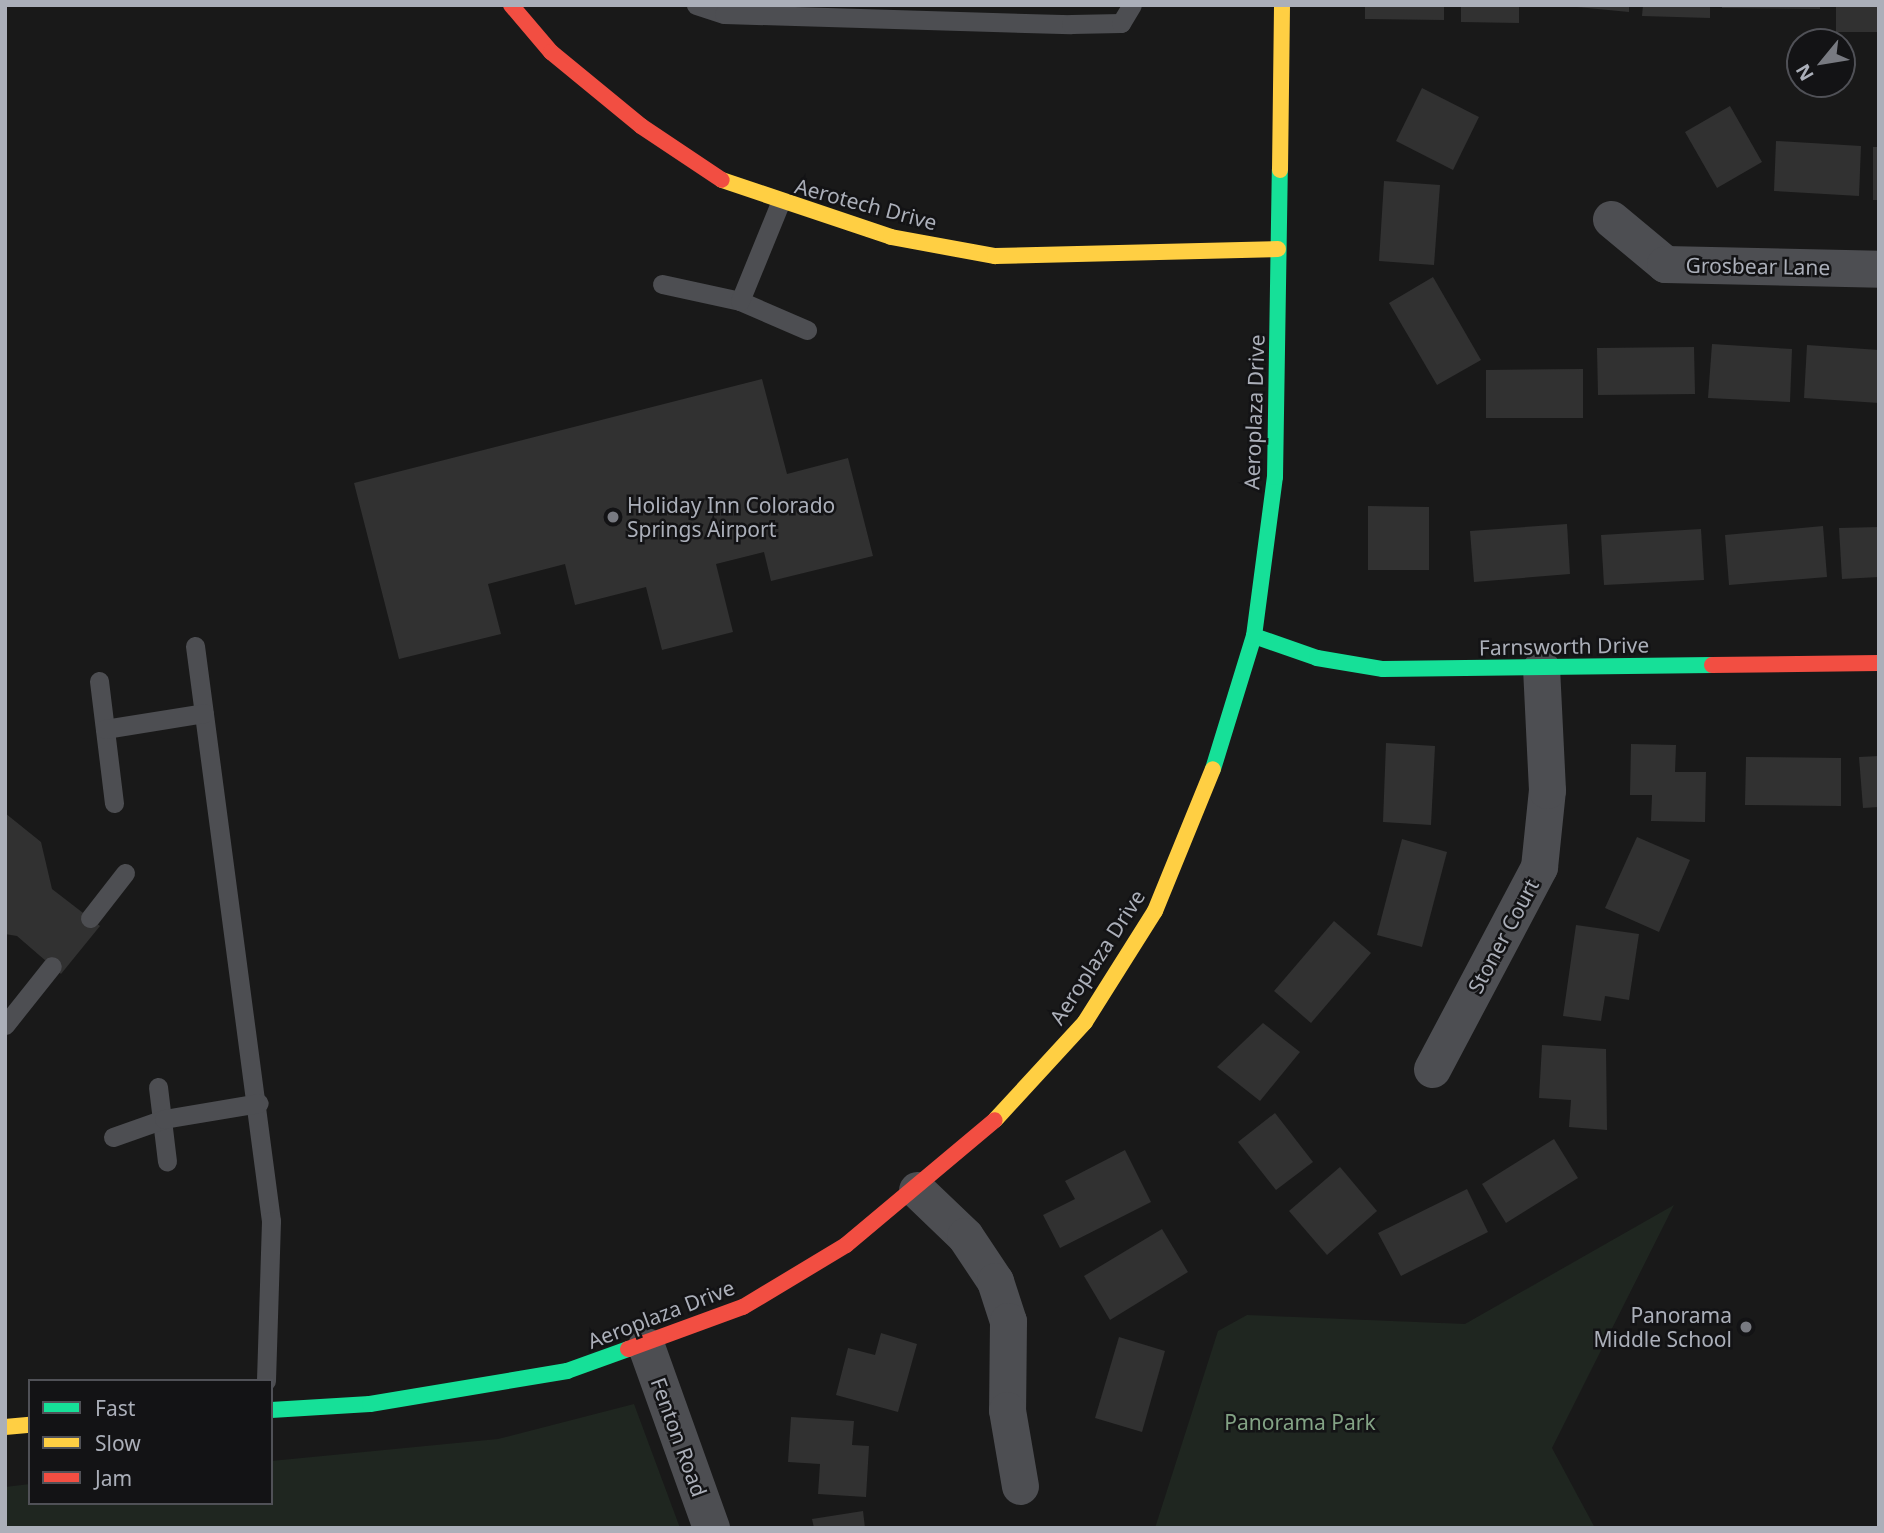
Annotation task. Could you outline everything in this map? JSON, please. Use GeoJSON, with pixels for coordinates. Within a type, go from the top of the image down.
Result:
{"type":"FeatureCollection","features":[{"type":"Feature","properties":{"kind":"street","name":"Aerotech Drive"},"geometry":{"type":"LineString","coordinates":[[512,5],[551,52],[641,126],[715,177],[780,202],[891,237],[995,256],[1278,249]]}},
{"type":"Feature","properties":{"kind":"street","name":"Aeroplaza Drive"},"geometry":{"type":"LineString","coordinates":[[273,1410],[473,1389],[567,1371],[646,1346],[743,1307],[846,1245],[917,1191],[1012,1105],[1085,1022],[1155,911],[1198,816],[1254,636],[1275,477],[1283,5]]}},
{"type":"Feature","properties":{"kind":"street","name":"Grosbear Lane"},"geometry":{"type":"LineString","coordinates":[[1611,219],[1665,264],[1879,269]]}},
{"type":"Feature","properties":{"kind":"street","name":"Farnsworth Drive"},"geometry":{"type":"LineString","coordinates":[[1254,636],[1317,659],[1383,669],[1879,663]]}},
{"type":"Feature","properties":{"kind":"street","name":"Stoner Court"},"geometry":{"type":"LineString","coordinates":[[1432,1069],[1539,867],[1547,790],[1541,668]]}},
{"type":"Feature","properties":{"kind":"street"},"geometry":{"type":"LineString","coordinates":[[917,1191],[965,1236],[995,1281],[1008,1321],[1007,1410],[1020,1486]]}},
{"type":"Feature","properties":{"kind":"street","name":"Fenton Road"},"geometry":{"type":"LineString","coordinates":[[646,1346],[711,1528]]}},
{"type":"Feature","properties":{"kind":"street"},"geometry":{"type":"LineString","coordinates":[[5,1427],[28,1425]]}},
{"type":"Feature","properties":{"kind":"lane"},"geometry":{"type":"LineString","coordinates":[[696,5],[723,14],[1071,24],[1121,23],[1132,5]]}},
{"type":"Feature","properties":{"kind":"lane"},"geometry":{"type":"LineString","coordinates":[[740,301],[780,202]]}},
{"type":"Feature","properties":{"kind":"lane"},"geometry":{"type":"LineString","coordinates":[[662,284],[740,301],[807,330]]}},
{"type":"Feature","properties":{"kind":"lane"},"geometry":{"type":"LineString","coordinates":[[195,646],[259,1103],[271,1221],[266,1379]]}},
{"type":"Feature","properties":{"kind":"lane"},"geometry":{"type":"LineString","coordinates":[[99,681],[114,803]]}},
{"type":"Feature","properties":{"kind":"lane"},"geometry":{"type":"LineString","coordinates":[[105,729],[204,713]]}},
{"type":"Feature","properties":{"kind":"lane"},"geometry":{"type":"LineString","coordinates":[[90,918],[125,873]]}},
{"type":"Feature","properties":{"kind":"lane"},"geometry":{"type":"LineString","coordinates":[[5,1025],[52,966]]}},
{"type":"Feature","properties":{"kind":"lane"},"geometry":{"type":"LineString","coordinates":[[158,1087],[167,1161]]}},
{"type":"Feature","properties":{"kind":"lane"},"geometry":{"type":"LineString","coordinates":[[113,1137],[163,1119],[259,1103]]}},
{"type":"Feature","properties":{"kind":"green space","name":"Panorama Park"},"geometry":{"type":"Polygon","coordinates":[[[1674,1205],[1552,1448],[1595,1528],[1155,1528],[1218,1331],[1247,1315],[1465,1324],[1674,1205]]]}},
{"type":"Feature","properties":{"kind":"green space"},"geometry":{"type":"Polygon","coordinates":[[[634,1404],[680,1528],[5,1528],[5,1487],[28,1484],[28,1505],[273,1505],[273,1461],[498,1439],[634,1404]]]}},
{"type":"Feature","properties":{"kind":"building"},"geometry":{"type":"Polygon","coordinates":[[[1365,5],[1444,5],[1444,20],[1365,19],[1365,5]]]}},
{"type":"Feature","properties":{"kind":"building"},"geometry":{"type":"Polygon","coordinates":[[[1461,5],[1519,5],[1519,23],[1461,22],[1461,5]]]}},
{"type":"Feature","properties":{"kind":"building"},"geometry":{"type":"Polygon","coordinates":[[[1556,5],[1629,5],[1629,12],[1556,5]]]}},
{"type":"Feature","properties":{"kind":"building"},"geometry":{"type":"Polygon","coordinates":[[[1643,5],[1710,5],[1710,18],[1642,16],[1643,5]]]}},
{"type":"Feature","properties":{"kind":"building"},"geometry":{"type":"Polygon","coordinates":[[[1722,5],[1820,5],[1820,9],[1722,8],[1722,5]]]}},
{"type":"Feature","properties":{"kind":"building"},"geometry":{"type":"Polygon","coordinates":[[[1836,5],[1879,5],[1879,32],[1856,32],[1856,28],[1836,28],[1836,5]]]}},
{"type":"Feature","properties":{"kind":"building"},"geometry":{"type":"Polygon","coordinates":[[[1422,88],[1479,117],[1453,170],[1396,141],[1422,88]]]}},
{"type":"Feature","properties":{"kind":"building"},"geometry":{"type":"Polygon","coordinates":[[[1730,106],[1762,162],[1717,188],[1685,132],[1730,106]]]}},
{"type":"Feature","properties":{"kind":"building"},"geometry":{"type":"Polygon","coordinates":[[[1776,141],[1861,146],[1859,196],[1774,191],[1776,141]]]}},
{"type":"Feature","properties":{"kind":"building"},"geometry":{"type":"Polygon","coordinates":[[[1873,147],[1879,147],[1879,200],[1873,200],[1873,147]]]}},
{"type":"Feature","properties":{"kind":"building"},"geometry":{"type":"Polygon","coordinates":[[[1384,181],[1440,185],[1434,265],[1379,261],[1384,181]]]}},
{"type":"Feature","properties":{"kind":"building"},"geometry":{"type":"Polygon","coordinates":[[[1433,277],[1481,360],[1437,385],[1389,303],[1433,277]]]}},
{"type":"Feature","properties":{"kind":"building"},"geometry":{"type":"Polygon","coordinates":[[[1712,344],[1792,349],[1790,402],[1708,398],[1712,344]]]}},
{"type":"Feature","properties":{"kind":"building"},"geometry":{"type":"Polygon","coordinates":[[[1807,345],[1879,350],[1879,403],[1804,398],[1807,345]]]}},
{"type":"Feature","properties":{"kind":"building"},"geometry":{"type":"Polygon","coordinates":[[[1694,347],[1695,394],[1598,395],[1597,348],[1694,347]]]}},
{"type":"Feature","properties":{"kind":"building"},"geometry":{"type":"Polygon","coordinates":[[[1583,369],[1583,418],[1486,418],[1486,370],[1583,369]]]}},
{"type":"Feature","properties":{"kind":"building","name":"Holiday Inn Colorado Springs Airport"},"geometry":{"type":"Polygon","coordinates":[[[762,379],[787,474],[848,458],[873,556],[771,581],[764,552],[716,564],[733,632],[662,650],[646,587],[575,605],[565,564],[488,584],[501,634],[399,659],[354,483],[762,379]]]}},
{"type":"Feature","properties":{"kind":"building"},"geometry":{"type":"Polygon","coordinates":[[[1368,506],[1429,507],[1429,570],[1368,570],[1368,506]]]}},
{"type":"Feature","properties":{"kind":"building"},"geometry":{"type":"Polygon","coordinates":[[[1567,524],[1570,574],[1474,582],[1470,531],[1567,524]]]}},
{"type":"Feature","properties":{"kind":"building"},"geometry":{"type":"Polygon","coordinates":[[[1823,526],[1827,577],[1729,585],[1725,535],[1823,526]]]}},
{"type":"Feature","properties":{"kind":"building"},"geometry":{"type":"Polygon","coordinates":[[[1879,527],[1879,577],[1842,579],[1839,528],[1879,527]]]}},
{"type":"Feature","properties":{"kind":"building"},"geometry":{"type":"Polygon","coordinates":[[[1701,529],[1704,580],[1604,585],[1601,535],[1701,529]]]}},
{"type":"Feature","properties":{"kind":"building"},"geometry":{"type":"Polygon","coordinates":[[[1386,743],[1435,746],[1431,825],[1383,822],[1386,743]]]}},
{"type":"Feature","properties":{"kind":"building"},"geometry":{"type":"Polygon","coordinates":[[[1631,744],[1676,745],[1675,772],[1706,772],[1705,822],[1651,821],[1652,795],[1630,795],[1631,744]]]}},
{"type":"Feature","properties":{"kind":"building"},"geometry":{"type":"Polygon","coordinates":[[[1879,756],[1879,807],[1863,808],[1859,757],[1879,756]]]}},
{"type":"Feature","properties":{"kind":"building"},"geometry":{"type":"Polygon","coordinates":[[[1746,757],[1841,758],[1841,806],[1745,805],[1746,757]]]}},
{"type":"Feature","properties":{"kind":"building"},"geometry":{"type":"Polygon","coordinates":[[[5,813],[41,842],[52,889],[100,926],[61,974],[17,936],[5,934],[5,813]]]}},
{"type":"Feature","properties":{"kind":"building"},"geometry":{"type":"Polygon","coordinates":[[[1637,837],[1690,860],[1659,932],[1605,908],[1637,837]]]}},
{"type":"Feature","properties":{"kind":"building"},"geometry":{"type":"Polygon","coordinates":[[[1402,839],[1447,852],[1422,947],[1377,935],[1402,839]]]}},
{"type":"Feature","properties":{"kind":"building"},"geometry":{"type":"Polygon","coordinates":[[[1334,921],[1371,953],[1311,1023],[1274,991],[1334,921]]]}},
{"type":"Feature","properties":{"kind":"building"},"geometry":{"type":"Polygon","coordinates":[[[1576,925],[1639,934],[1629,1000],[1605,996],[1601,1021],[1563,1016],[1576,925]]]}},
{"type":"Feature","properties":{"kind":"building"},"geometry":{"type":"Polygon","coordinates":[[[1263,1023],[1300,1052],[1260,1101],[1217,1067],[1263,1023]]]}},
{"type":"Feature","properties":{"kind":"building"},"geometry":{"type":"Polygon","coordinates":[[[1542,1045],[1606,1049],[1607,1130],[1569,1127],[1571,1100],[1539,1098],[1542,1045]]]}},
{"type":"Feature","properties":{"kind":"building"},"geometry":{"type":"Polygon","coordinates":[[[1275,1113],[1313,1162],[1276,1190],[1238,1142],[1275,1113]]]}},
{"type":"Feature","properties":{"kind":"building"},"geometry":{"type":"Polygon","coordinates":[[[1554,1139],[1578,1178],[1506,1223],[1482,1184],[1554,1139]]]}},
{"type":"Feature","properties":{"kind":"building"},"geometry":{"type":"Polygon","coordinates":[[[1125,1150],[1151,1202],[1060,1248],[1043,1215],[1075,1199],[1065,1181],[1125,1150]]]}},
{"type":"Feature","properties":{"kind":"building"},"geometry":{"type":"Polygon","coordinates":[[[1340,1167],[1377,1211],[1327,1255],[1289,1211],[1340,1167]]]}},
{"type":"Feature","properties":{"kind":"building"},"geometry":{"type":"Polygon","coordinates":[[[1467,1189],[1488,1232],[1401,1276],[1378,1233],[1467,1189]]]}},
{"type":"Feature","properties":{"kind":"building"},"geometry":{"type":"Polygon","coordinates":[[[1162,1229],[1188,1272],[1110,1320],[1084,1276],[1162,1229]]]}},
{"type":"Feature","properties":{"kind":"building"},"geometry":{"type":"Polygon","coordinates":[[[881,1333],[917,1344],[898,1412],[836,1395],[848,1348],[875,1355],[881,1333]]]}},
{"type":"Feature","properties":{"kind":"building"},"geometry":{"type":"Polygon","coordinates":[[[1119,1337],[1165,1351],[1142,1432],[1095,1418],[1119,1337]]]}},
{"type":"Feature","properties":{"kind":"building"},"geometry":{"type":"Polygon","coordinates":[[[791,1417],[854,1421],[852,1445],[869,1446],[866,1497],[818,1494],[820,1464],[788,1462],[791,1417]]]}},
{"type":"Feature","properties":{"kind":"building"},"geometry":{"type":"Polygon","coordinates":[[[863,1511],[865,1528],[814,1528],[812,1519],[863,1511]]]}},
{"type":"Feature","properties":{"kind":"traffic: fast"},"geometry":{"type":"LineString","coordinates":[[1213,769],[1254,636],[1275,477],[1280,170]]}},
{"type":"Feature","properties":{"kind":"traffic: fast"},"geometry":{"type":"LineString","coordinates":[[1254,636],[1317,658],[1383,669],[1712,665]]}},
{"type":"Feature","properties":{"kind":"traffic: fast"},"geometry":{"type":"LineString","coordinates":[[273,1410],[370,1404],[567,1371],[628,1349]]}},
{"type":"Feature","properties":{"kind":"traffic: slow"},"geometry":{"type":"LineString","coordinates":[[1280,170],[1282,5]]}},
{"type":"Feature","properties":{"kind":"traffic: slow"},"geometry":{"type":"LineString","coordinates":[[722,180],[891,237],[995,256],[1278,249]]}},
{"type":"Feature","properties":{"kind":"traffic: slow"},"geometry":{"type":"LineString","coordinates":[[995,1120],[1085,1022],[1155,911],[1213,769]]}},
{"type":"Feature","properties":{"kind":"traffic: slow"},"geometry":{"type":"LineString","coordinates":[[5,1427],[28,1425]]}},
{"type":"Feature","properties":{"kind":"traffic: jam"},"geometry":{"type":"LineString","coordinates":[[511,5],[551,52],[641,126],[722,180]]}},
{"type":"Feature","properties":{"kind":"traffic: jam"},"geometry":{"type":"LineString","coordinates":[[1712,665],[1879,663]]}},
{"type":"Feature","properties":{"kind":"traffic: jam"},"geometry":{"type":"LineString","coordinates":[[628,1349],[743,1307],[846,1245],[995,1120]]}},
{"type":"Feature","properties":{"kind":"place","name":"Holiday Inn Colorado Springs Airport"},"geometry":{"type":"Point","coordinates":[613,517]}},
{"type":"Feature","properties":{"kind":"place","name":"Panorama Middle School"},"geometry":{"type":"Point","coordinates":[1746,1327]}}]}
